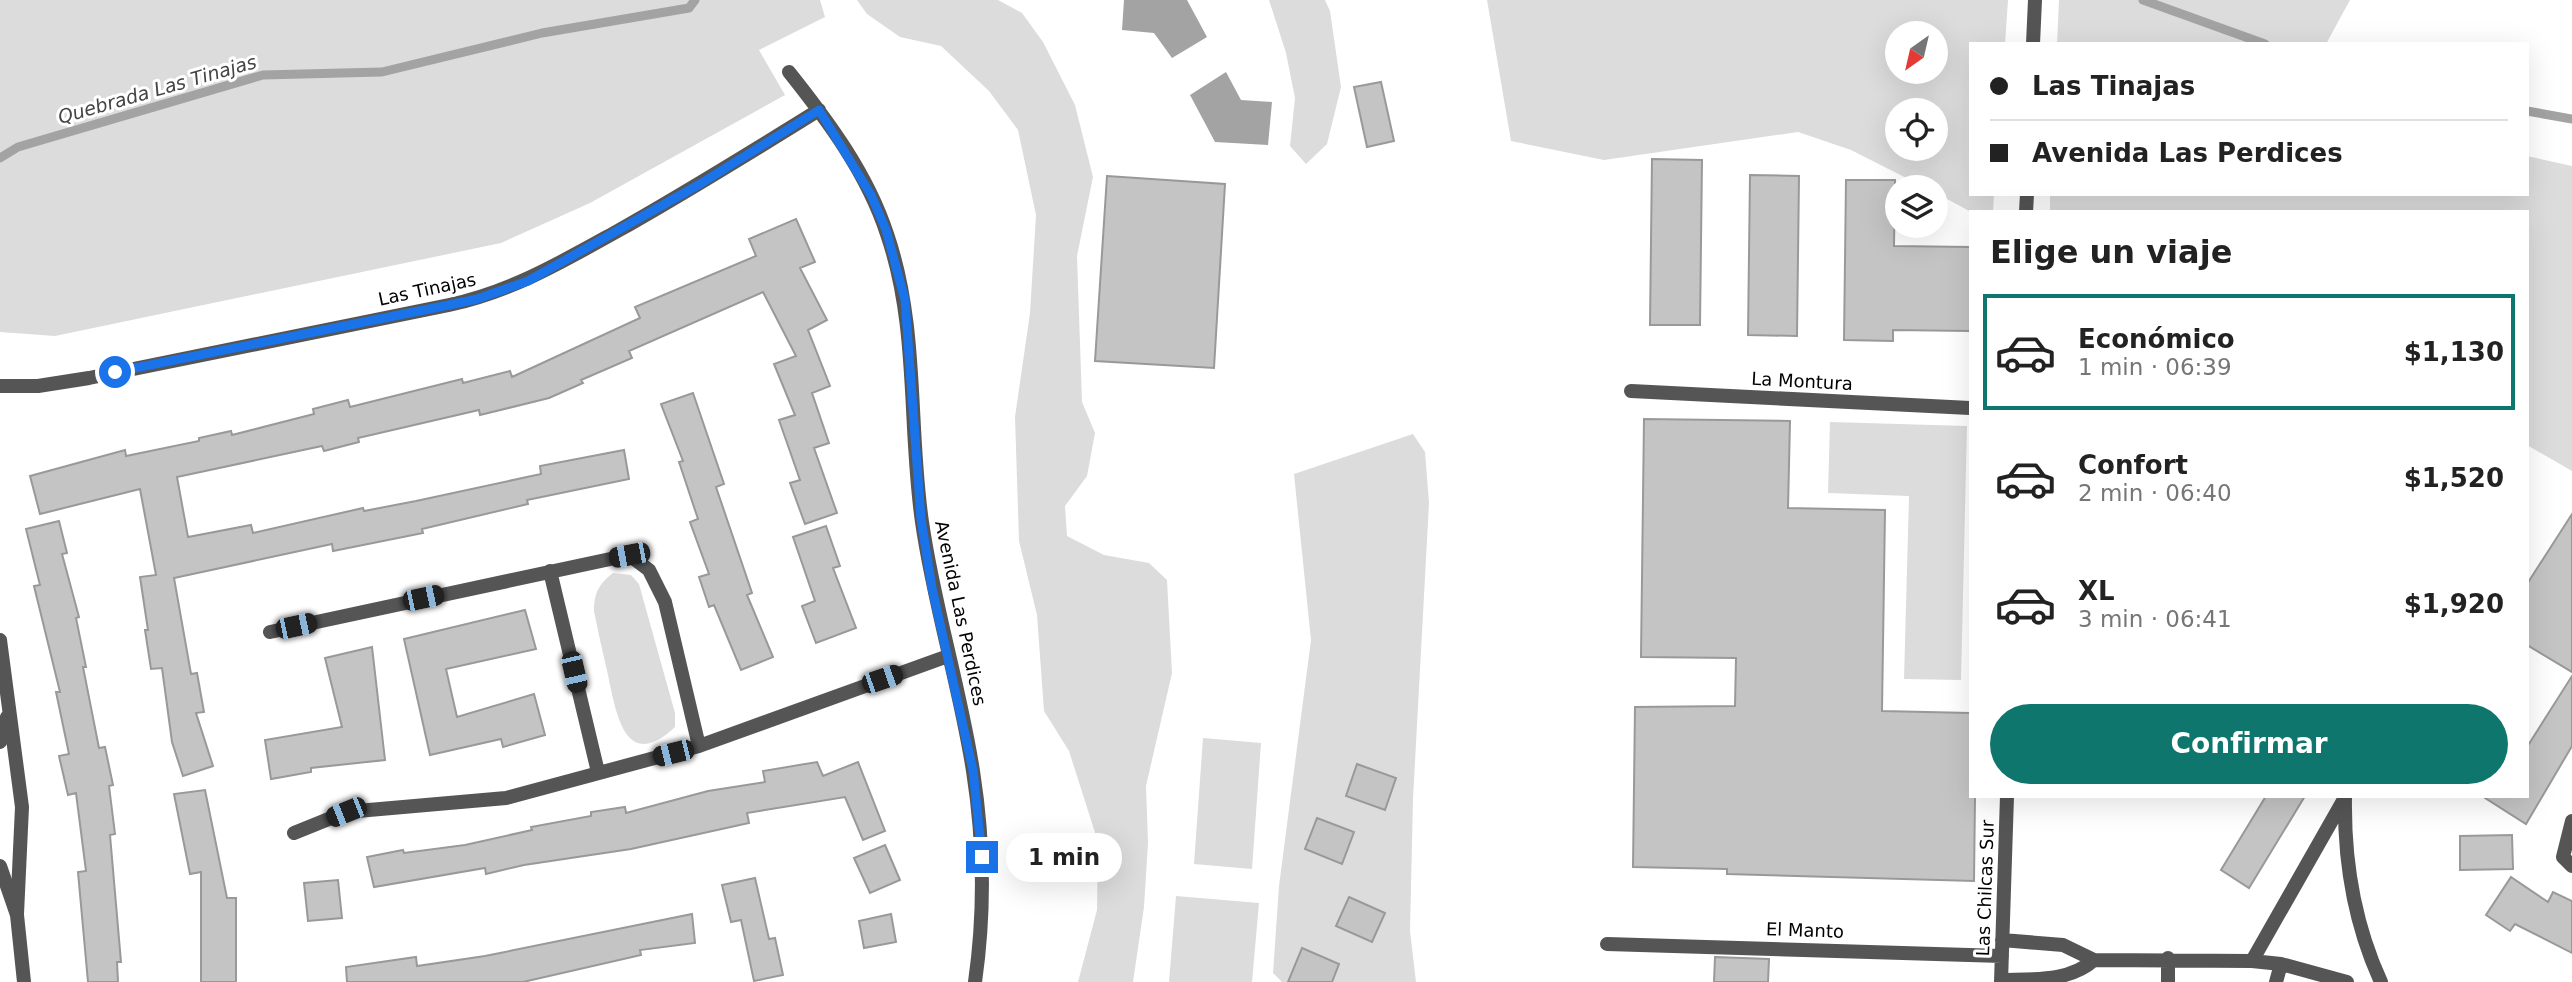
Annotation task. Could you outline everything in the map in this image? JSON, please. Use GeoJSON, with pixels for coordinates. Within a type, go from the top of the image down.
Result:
{"type":"FeatureCollection","features":[{"type":"Feature","properties":{"kind":"street"},"geometry":{"type":"LineString","coordinates":[[2033,42],[2035,0]]}},
{"type":"Feature","properties":{"kind":"street","name":"Avenida Las Perdices"},"geometry":{"type":"LineString","coordinates":[[789,72],[819,110],[871,195],[897,265],[910,336],[921,519],[969,749],[979,813],[982,903],[975,982]]}},
{"type":"Feature","properties":{"kind":"street","name":"Las Tinajas"},"geometry":{"type":"LineString","coordinates":[[0,386],[38,386],[89,378],[449,305],[504,291],[528,281],[700,184],[819,110]]}},
{"type":"Feature","properties":{"kind":"street","name":"La Montura"},"geometry":{"type":"LineString","coordinates":[[1631,391],[1969,408]]}},
{"type":"Feature","properties":{"kind":"street"},"geometry":{"type":"LineString","coordinates":[[270,632],[629,555],[649,570],[665,601],[699,746]]}},
{"type":"Feature","properties":{"kind":"street"},"geometry":{"type":"LineString","coordinates":[[550,571],[598,772]]}},
{"type":"Feature","properties":{"kind":"street"},"geometry":{"type":"LineString","coordinates":[[0,640],[22,807],[17,915],[24,982]]}},
{"type":"Feature","properties":{"kind":"street"},"geometry":{"type":"LineString","coordinates":[[294,833],[346,812],[506,798],[699,746],[948,656]]}},
{"type":"Feature","properties":{"kind":"street"},"geometry":{"type":"LineString","coordinates":[[0,742],[9,706]]}},
{"type":"Feature","properties":{"kind":"street","name":"Las Chilcas Sur"},"geometry":{"type":"LineString","coordinates":[[2001,981],[2007,798]]}},
{"type":"Feature","properties":{"kind":"street"},"geometry":{"type":"LineString","coordinates":[[2252,961],[2344,798]]}},
{"type":"Feature","properties":{"kind":"street"},"geometry":{"type":"LineString","coordinates":[[2345,798],[2344,834],[2354,906],[2381,982]]}},
{"type":"Feature","properties":{"kind":"street"},"geometry":{"type":"LineString","coordinates":[[2568,862],[2572,821]]}},
{"type":"Feature","properties":{"kind":"street"},"geometry":{"type":"LineString","coordinates":[[0,866],[17,915]]}},
{"type":"Feature","properties":{"kind":"street"},"geometry":{"type":"LineString","coordinates":[[2002,940],[2063,945],[2094,960],[2168,958],[2281,964],[2347,982]]}},
{"type":"Feature","properties":{"kind":"street","name":"El Manto"},"geometry":{"type":"LineString","coordinates":[[1607,944],[2002,956]]}},
{"type":"Feature","properties":{"kind":"street"},"geometry":{"type":"LineString","coordinates":[[2168,958],[2168,982]]}},
{"type":"Feature","properties":{"kind":"street"},"geometry":{"type":"LineString","coordinates":[[2001,981],[2067,977],[2085,969],[2094,960]]}},
{"type":"Feature","properties":{"kind":"street"},"geometry":{"type":"LineString","coordinates":[[2276,982],[2281,964]]}},
{"type":"Feature","properties":{"kind":"shaded area"},"geometry":{"type":"Polygon","coordinates":[[[0,0],[820,0],[825,17],[759,50],[785,95],[590,203],[501,243],[55,336],[0,332],[0,0]]]}},
{"type":"Feature","properties":{"kind":"shaded area"},"geometry":{"type":"Polygon","coordinates":[[[857,0],[998,0],[1022,13],[1043,42],[1075,105],[1093,177],[1077,256],[1082,402],[1095,433],[1087,476],[1065,506],[1067,536],[1104,555],[1149,563],[1167,580],[1172,673],[1146,786],[1148,843],[1144,907],[1133,982],[1078,982],[1097,910],[1098,842],[1069,751],[1044,711],[1037,615],[1019,541],[1015,417],[1030,313],[1036,215],[1018,130],[989,91],[941,46],[900,37],[867,14],[857,0]]]}},
{"type":"Feature","properties":{"kind":"shaded area"},"geometry":{"type":"Polygon","coordinates":[[[1124,0],[1187,0],[1207,37],[1172,58],[1154,33],[1122,30],[1124,0]]]}},
{"type":"Feature","properties":{"kind":"shaded area"},"geometry":{"type":"Polygon","coordinates":[[[1269,0],[1325,0],[1330,11],[1341,87],[1327,144],[1306,164],[1290,146],[1295,98],[1286,53],[1269,0]]]}},
{"type":"Feature","properties":{"kind":"shaded area"},"geometry":{"type":"Polygon","coordinates":[[[1487,0],[2008,0],[2005,42],[1969,42],[1969,196],[1994,196],[1993,210],[1969,211],[1948,200],[1948,175],[1900,175],[1851,150],[1798,132],[1604,160],[1511,141],[1487,0]]]}},
{"type":"Feature","properties":{"kind":"shaded area"},"geometry":{"type":"Polygon","coordinates":[[[2059,0],[2350,0],[2327,42],[2057,42],[2059,0]]]}},
{"type":"Feature","properties":{"kind":"shaded area"},"geometry":{"type":"Polygon","coordinates":[[[1226,72],[1241,100],[1272,102],[1268,145],[1215,142],[1190,95],[1226,72]]]}},
{"type":"Feature","properties":{"kind":"shaded area"},"geometry":{"type":"Polygon","coordinates":[[[2529,156],[2572,166],[2572,471],[2529,446],[2529,210],[2050,210],[2050,196],[2529,196],[2529,156]]]}},
{"type":"Feature","properties":{"kind":"shaded area"},"geometry":{"type":"Polygon","coordinates":[[[1830,422],[1967,426],[1961,680],[1904,679],[1909,496],[1828,493],[1830,422]]]}},
{"type":"Feature","properties":{"kind":"shaded area"},"geometry":{"type":"Polygon","coordinates":[[[1413,434],[1425,452],[1429,503],[1413,799],[1410,931],[1416,982],[1282,982],[1273,973],[1279,886],[1311,640],[1294,474],[1413,434]]]}},
{"type":"Feature","properties":{"kind":"shaded area"},"geometry":{"type":"Polygon","coordinates":[[[613,573],[631,575],[639,584],[675,713],[675,727],[658,740],[645,744],[634,741],[620,721],[594,611],[598,589],[613,573]]]}},
{"type":"Feature","properties":{"kind":"shaded area"},"geometry":{"type":"Polygon","coordinates":[[[1203,738],[1261,743],[1252,869],[1194,864],[1203,738]]]}},
{"type":"Feature","properties":{"kind":"shaded area"},"geometry":{"type":"Polygon","coordinates":[[[1176,896],[1259,903],[1252,982],[1169,982],[1176,896]]]}},
{"type":"Feature","properties":{"kind":"building"},"geometry":{"type":"Polygon","coordinates":[[[1381,82],[1394,141],[1367,147],[1354,87],[1381,82]]]}},
{"type":"Feature","properties":{"kind":"building"},"geometry":{"type":"Polygon","coordinates":[[[1652,159],[1702,160],[1700,325],[1650,325],[1652,159]]]}},
{"type":"Feature","properties":{"kind":"building"},"geometry":{"type":"Polygon","coordinates":[[[1750,175],[1799,176],[1797,336],[1748,335],[1750,175]]]}},
{"type":"Feature","properties":{"kind":"building"},"geometry":{"type":"Polygon","coordinates":[[[1107,176],[1225,184],[1214,368],[1095,361],[1107,176]]]}},
{"type":"Feature","properties":{"kind":"building"},"geometry":{"type":"Polygon","coordinates":[[[1846,180],[1885,180],[1885,238],[1894,238],[1894,246],[1969,247],[1969,331],[1893,330],[1893,341],[1844,340],[1846,180]]]}},
{"type":"Feature","properties":{"kind":"building"},"geometry":{"type":"Polygon","coordinates":[[[796,219],[815,262],[800,268],[827,320],[808,330],[830,386],[812,393],[829,443],[814,448],[837,513],[805,524],[790,483],[800,480],[779,420],[795,415],[774,364],[796,356],[763,292],[629,351],[632,358],[581,380],[583,383],[549,398],[480,415],[479,410],[358,438],[359,442],[324,451],[322,446],[177,477],[188,537],[251,525],[253,533],[363,508],[364,511],[416,501],[541,474],[540,466],[624,450],[629,479],[527,500],[528,504],[422,529],[423,533],[333,551],[332,544],[174,578],[191,674],[197,673],[204,712],[196,713],[213,766],[183,776],[172,742],[162,668],[151,669],[145,630],[148,630],[140,577],[156,575],[140,489],[40,514],[30,476],[125,450],[126,456],[199,441],[199,438],[231,431],[232,435],[314,414],[313,409],[348,400],[350,407],[462,379],[463,383],[510,371],[512,377],[640,318],[635,307],[756,256],[749,239],[796,219]]]}},
{"type":"Feature","properties":{"kind":"building"},"geometry":{"type":"Polygon","coordinates":[[[693,393],[724,484],[716,487],[752,593],[747,595],[773,657],[741,670],[714,605],[709,607],[699,577],[709,574],[690,522],[698,519],[679,462],[683,461],[661,404],[693,393]]]}},
{"type":"Feature","properties":{"kind":"building"},"geometry":{"type":"Polygon","coordinates":[[[1644,419],[1790,421],[1788,508],[1885,510],[1882,711],[1969,713],[1969,798],[1975,798],[1974,881],[1727,874],[1727,869],[1633,867],[1635,707],[1735,706],[1736,658],[1641,657],[1644,419]]]}},
{"type":"Feature","properties":{"kind":"building"},"geometry":{"type":"Polygon","coordinates":[[[2572,514],[2572,672],[2529,646],[2529,581],[2572,514]]]}},
{"type":"Feature","properties":{"kind":"building"},"geometry":{"type":"Polygon","coordinates":[[[59,521],[67,553],[62,554],[79,617],[76,618],[86,667],[83,667],[99,748],[105,747],[113,785],[109,786],[115,834],[110,835],[121,962],[117,962],[118,982],[88,982],[78,872],[86,871],[76,793],[68,795],[59,756],[69,754],[56,692],[60,692],[34,586],[40,585],[26,529],[59,521]]]}},
{"type":"Feature","properties":{"kind":"building"},"geometry":{"type":"Polygon","coordinates":[[[826,526],[840,566],[833,568],[856,628],[816,643],[802,606],[815,601],[793,537],[826,526]]]}},
{"type":"Feature","properties":{"kind":"building"},"geometry":{"type":"Polygon","coordinates":[[[525,610],[536,649],[446,669],[457,717],[534,694],[545,735],[503,747],[501,739],[430,755],[404,639],[525,610]]]}},
{"type":"Feature","properties":{"kind":"building"},"geometry":{"type":"Polygon","coordinates":[[[372,647],[385,760],[311,768],[311,772],[271,779],[265,740],[342,727],[325,658],[372,647]]]}},
{"type":"Feature","properties":{"kind":"building"},"geometry":{"type":"Polygon","coordinates":[[[2572,676],[2572,746],[2526,824],[2485,798],[2529,798],[2529,744],[2572,676]]]}},
{"type":"Feature","properties":{"kind":"building"},"geometry":{"type":"Polygon","coordinates":[[[817,762],[823,776],[858,762],[885,831],[863,840],[845,797],[747,813],[749,823],[631,849],[524,865],[486,874],[485,868],[374,887],[367,857],[403,850],[404,853],[465,845],[532,830],[531,827],[591,816],[591,812],[625,807],[626,813],[708,791],[765,782],[763,771],[817,762]]]}},
{"type":"Feature","properties":{"kind":"building"},"geometry":{"type":"Polygon","coordinates":[[[1357,764],[1396,778],[1385,810],[1346,796],[1357,764]]]}},
{"type":"Feature","properties":{"kind":"building"},"geometry":{"type":"Polygon","coordinates":[[[205,790],[227,898],[236,898],[236,982],[201,982],[201,872],[190,874],[174,794],[205,790]]]}},
{"type":"Feature","properties":{"kind":"building"},"geometry":{"type":"Polygon","coordinates":[[[2265,798],[2304,798],[2249,888],[2221,870],[2265,798]]]}},
{"type":"Feature","properties":{"kind":"building"},"geometry":{"type":"Polygon","coordinates":[[[1317,818],[1354,832],[1342,864],[1305,849],[1317,818]]]}},
{"type":"Feature","properties":{"kind":"building"},"geometry":{"type":"Polygon","coordinates":[[[2512,835],[2513,869],[2460,870],[2460,836],[2512,835]]]}},
{"type":"Feature","properties":{"kind":"building"},"geometry":{"type":"Polygon","coordinates":[[[885,845],[900,880],[870,893],[854,858],[885,845]]]}},
{"type":"Feature","properties":{"kind":"building"},"geometry":{"type":"Polygon","coordinates":[[[2511,877],[2548,902],[2553,892],[2572,901],[2572,953],[2515,924],[2510,931],[2486,915],[2511,877]]]}},
{"type":"Feature","properties":{"kind":"building"},"geometry":{"type":"Polygon","coordinates":[[[755,878],[769,939],[775,938],[783,975],[754,981],[741,920],[731,922],[722,885],[755,878]]]}},
{"type":"Feature","properties":{"kind":"building"},"geometry":{"type":"Polygon","coordinates":[[[338,880],[342,918],[308,921],[304,883],[338,880]]]}},
{"type":"Feature","properties":{"kind":"building"},"geometry":{"type":"Polygon","coordinates":[[[1349,897],[1385,913],[1372,942],[1336,926],[1349,897]]]}},
{"type":"Feature","properties":{"kind":"building"},"geometry":{"type":"Polygon","coordinates":[[[692,914],[695,943],[640,950],[641,955],[523,982],[347,982],[346,967],[416,957],[417,966],[485,956],[692,914]]]}},
{"type":"Feature","properties":{"kind":"building"},"geometry":{"type":"Polygon","coordinates":[[[891,914],[896,942],[864,948],[859,921],[891,914]]]}},
{"type":"Feature","properties":{"kind":"building"},"geometry":{"type":"Polygon","coordinates":[[[1302,948],[1339,964],[1332,982],[1288,982],[1302,948]]]}},
{"type":"Feature","properties":{"kind":"building"},"geometry":{"type":"Polygon","coordinates":[[[1715,957],[1769,959],[1768,982],[1714,982],[1715,957]]]}},
{"type":"Feature","properties":{"kind":"waterway","name":"Quebrada Las Tinajas"},"geometry":{"type":"LineString","coordinates":[[0,158],[18,147],[263,75],[382,72],[542,33],[689,8],[695,0]]}},
{"type":"Feature","properties":{"kind":"waterway","name":"Quebrada Las Tinajas"},"geometry":{"type":"LineString","coordinates":[[2143,0],[2259,42]]}},
{"type":"Feature","properties":{"kind":"waterway","name":"Quebrada Las Tinajas"},"geometry":{"type":"LineString","coordinates":[[2529,111],[2572,119]]}},
{"type":"Feature","properties":{"kind":"route"},"geometry":{"type":"LineString","coordinates":[[115,372],[449,305],[504,291],[528,281],[700,184],[819,110],[853,161],[871,195],[886,230],[905,300],[910,336],[921,519],[932,588],[973,770],[982,857]]}}]}
